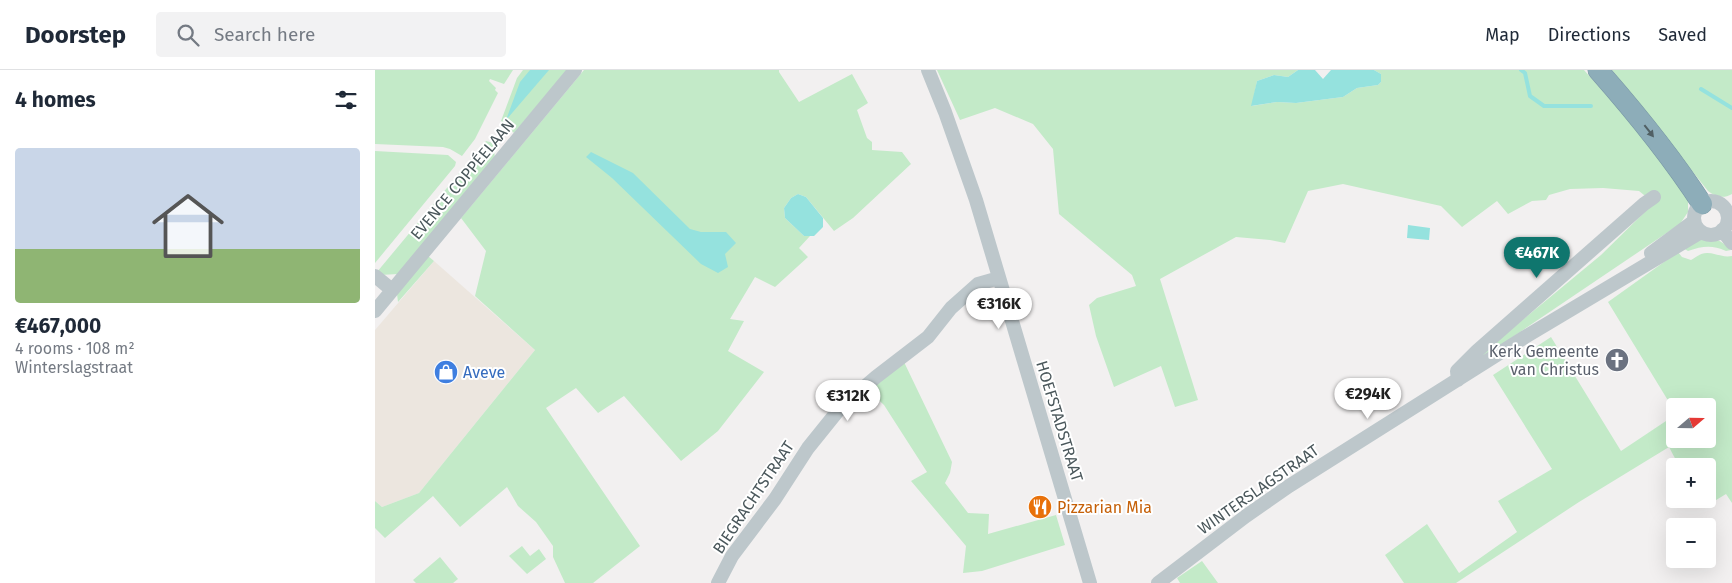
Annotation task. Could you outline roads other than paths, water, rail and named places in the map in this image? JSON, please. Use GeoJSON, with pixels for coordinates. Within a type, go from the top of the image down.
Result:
{"type":"FeatureCollection","features":[{"type":"Feature","properties":{"kind":"highway"},"geometry":{"type":"LineString","coordinates":[[1598,70],[1687,181],[1699,219]]}},
{"type":"Feature","properties":{"kind":"street","name":"EVENCE COPPÉELAAN"},"geometry":{"type":"LineString","coordinates":[[375,311],[575,70]]}},
{"type":"Feature","properties":{"kind":"street","name":"HOEFSTADSTRAAT"},"geometry":{"type":"LineString","coordinates":[[928,70],[977,200],[1090,583]]}},
{"type":"Feature","properties":{"kind":"street"},"geometry":{"type":"LineString","coordinates":[[1458,380],[1457,371],[1477,351],[1645,199]]}},
{"type":"Feature","properties":{"kind":"street"},"geometry":{"type":"LineString","coordinates":[[1712,201],[1729,208],[1727,220],[1722,230],[1712,235],[1699,219],[1712,201]]}},
{"type":"Feature","properties":{"kind":"street","name":"WINTERSLAGSTRAAT"},"geometry":{"type":"LineString","coordinates":[[1158,583],[1289,486],[1601,292],[1699,219]]}},
{"type":"Feature","properties":{"kind":"street"},"geometry":{"type":"LineString","coordinates":[[1722,230],[1732,243]]}},
{"type":"Feature","properties":{"kind":"street"},"geometry":{"type":"LineString","coordinates":[[375,276],[392,290]]}},
{"type":"Feature","properties":{"kind":"street","name":"BIEGRACHTSTRAAT"},"geometry":{"type":"LineString","coordinates":[[718,583],[732,556],[775,499],[808,448],[841,407],[928,337],[951,308],[978,284],[999,278]]}},
{"type":"Feature","properties":{"kind":"water"},"geometry":{"type":"Polygon","coordinates":[[[530,70],[549,70],[506,120],[520,82],[530,70]]]}},
{"type":"Feature","properties":{"kind":"water"},"geometry":{"type":"Polygon","coordinates":[[[1298,70],[1315,70],[1323,79],[1331,70],[1374,70],[1381,74],[1381,82],[1378,85],[1357,88],[1343,97],[1251,106],[1257,81],[1274,75],[1288,77],[1298,70]]]}},
{"type":"Feature","properties":{"kind":"water"},"geometry":{"type":"Polygon","coordinates":[[[591,152],[633,173],[690,229],[701,232],[726,232],[736,243],[725,254],[728,267],[718,273],[701,264],[612,178],[586,157],[591,152]]]}},
{"type":"Feature","properties":{"kind":"water"},"geometry":{"type":"Polygon","coordinates":[[[798,194],[806,197],[823,218],[823,227],[814,236],[804,236],[785,218],[784,208],[791,198],[798,194]]]}},
{"type":"Feature","properties":{"kind":"water"},"geometry":{"type":"Polygon","coordinates":[[[1408,225],[1430,228],[1429,240],[1407,238],[1408,225]]]}},
{"type":"Feature","properties":{"kind":"waterway"},"geometry":{"type":"LineString","coordinates":[[1521,70],[1525,73],[1530,96],[1544,106],[1591,106]]}},
{"type":"Feature","properties":{"kind":"waterway"},"geometry":{"type":"LineString","coordinates":[[1701,89],[1732,108]]}},
{"type":"Feature","properties":{"kind":"place","name":"Kerk Gemeente van Christus"},"geometry":{"type":"Point","coordinates":[1617,360]}},
{"type":"Feature","properties":{"kind":"place","name":"Aveve"},"geometry":{"type":"Point","coordinates":[446,372]}},
{"type":"Feature","properties":{"kind":"place","name":"Pizzarian Mia"},"geometry":{"type":"Point","coordinates":[1040,507]}}]}
